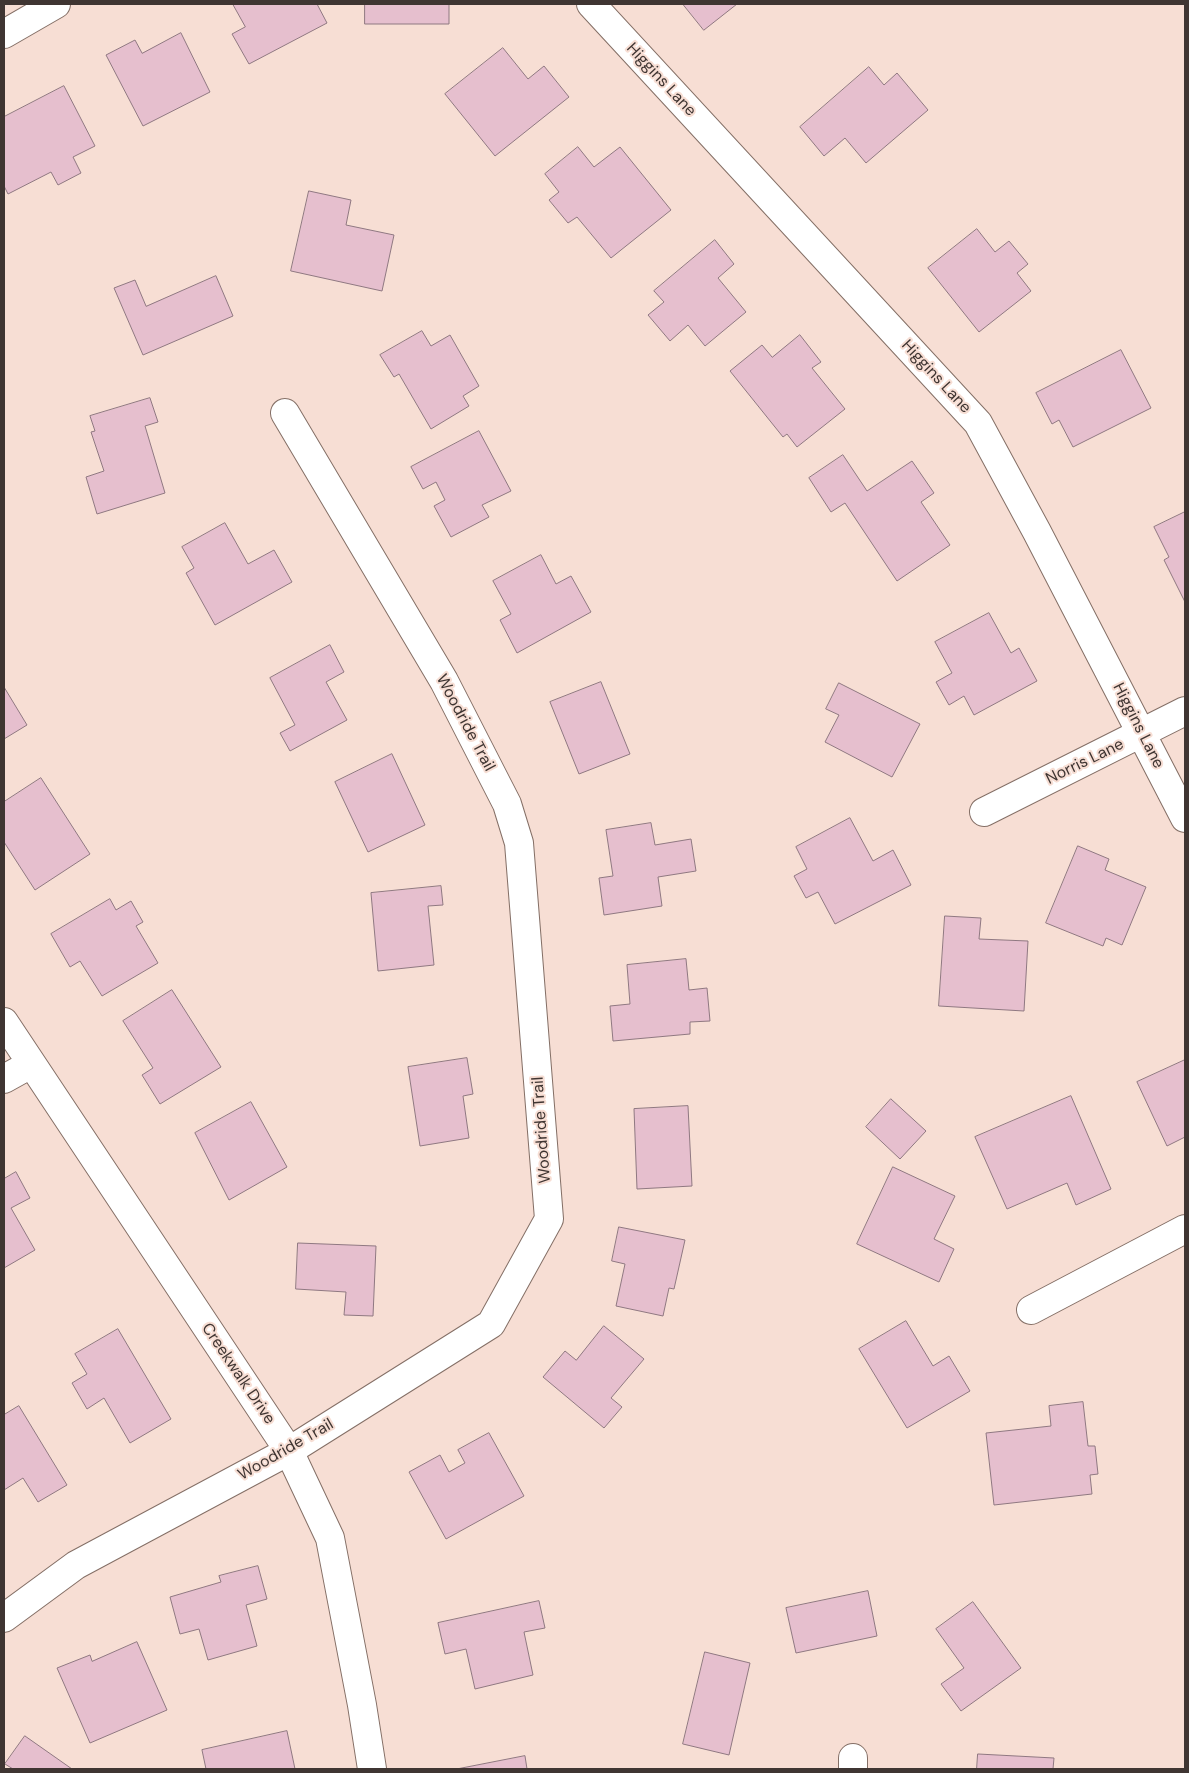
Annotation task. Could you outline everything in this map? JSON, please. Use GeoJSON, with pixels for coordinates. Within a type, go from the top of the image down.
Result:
{"type":"FeatureCollection","features":[{"type":"Feature","properties":{"kind":"street"},"geometry":{"type":"LineString","coordinates":[[4,34],[56,4]]}},
{"type":"Feature","properties":{"kind":"street","name":"Higgins Lane"},"geometry":{"type":"LineString","coordinates":[[591,4],[978,423],[1037,532],[1185,818]]}},
{"type":"Feature","properties":{"kind":"street","name":"Woodride Trail"},"geometry":{"type":"LineString","coordinates":[[4,1618],[76,1565],[289,1451],[491,1324],[549,1219],[520,843],[507,804],[444,681],[285,414]]}},
{"type":"Feature","properties":{"kind":"street","name":"Norris Lane"},"geometry":{"type":"LineString","coordinates":[[984,812],[1185,711]]}},
{"type":"Feature","properties":{"kind":"street","name":"Creekwalk Drive"},"geometry":{"type":"LineString","coordinates":[[4,1022],[289,1451],[330,1538],[372,1769]]}},
{"type":"Feature","properties":{"kind":"street"},"geometry":{"type":"LineString","coordinates":[[4,1079],[31,1064]]}},
{"type":"Feature","properties":{"kind":"street"},"geometry":{"type":"LineString","coordinates":[[1031,1310],[1185,1229]]}},
{"type":"Feature","properties":{"kind":"building"},"geometry":{"type":"Polygon","coordinates":[[[233,4],[317,4],[327,23],[249,64],[232,34],[245,27],[233,4]]]}},
{"type":"Feature","properties":{"kind":"building"},"geometry":{"type":"Polygon","coordinates":[[[365,4],[449,4],[449,24],[365,24],[365,4]]]}},
{"type":"Feature","properties":{"kind":"building"},"geometry":{"type":"Polygon","coordinates":[[[683,4],[737,4],[704,30],[683,4]]]}},
{"type":"Feature","properties":{"kind":"building"},"geometry":{"type":"Polygon","coordinates":[[[181,33],[210,92],[143,126],[106,55],[135,40],[142,53],[181,33]]]}},
{"type":"Feature","properties":{"kind":"building"},"geometry":{"type":"Polygon","coordinates":[[[503,48],[528,79],[544,66],[569,97],[495,156],[445,94],[503,48]]]}},
{"type":"Feature","properties":{"kind":"building"},"geometry":{"type":"Polygon","coordinates":[[[869,67],[884,85],[897,73],[928,110],[866,163],[845,138],[824,156],[800,127],[869,67]]]}},
{"type":"Feature","properties":{"kind":"building"},"geometry":{"type":"Polygon","coordinates":[[[64,86],[95,146],[73,157],[81,173],[58,185],[51,172],[8,194],[4,186],[4,117],[64,86]]]}},
{"type":"Feature","properties":{"kind":"building"},"geometry":{"type":"Polygon","coordinates":[[[578,147],[594,167],[620,147],[671,210],[611,258],[577,217],[568,223],[549,200],[559,192],[545,174],[578,147]]]}},
{"type":"Feature","properties":{"kind":"building"},"geometry":{"type":"Polygon","coordinates":[[[309,191],[351,200],[346,225],[394,235],[382,291],[291,271],[309,191]]]}},
{"type":"Feature","properties":{"kind":"building"},"geometry":{"type":"Polygon","coordinates":[[[977,229],[995,252],[1009,241],[1028,264],[1017,273],[1031,291],[979,332],[928,268],[977,229]]]}},
{"type":"Feature","properties":{"kind":"building"},"geometry":{"type":"Polygon","coordinates":[[[715,240],[734,264],[718,278],[746,312],[705,346],[688,325],[670,341],[648,315],[664,302],[654,291],[715,240]]]}},
{"type":"Feature","properties":{"kind":"building"},"geometry":{"type":"Polygon","coordinates":[[[216,276],[233,316],[143,355],[114,288],[135,280],[146,306],[216,276]]]}},
{"type":"Feature","properties":{"kind":"building"},"geometry":{"type":"Polygon","coordinates":[[[422,331],[431,346],[450,335],[479,386],[463,396],[469,406],[431,429],[399,374],[394,377],[380,355],[422,331]]]}},
{"type":"Feature","properties":{"kind":"building"},"geometry":{"type":"Polygon","coordinates":[[[800,335],[821,362],[812,368],[845,409],[797,447],[787,434],[783,437],[730,371],[762,345],[772,357],[800,335]]]}},
{"type":"Feature","properties":{"kind":"building"},"geometry":{"type":"Polygon","coordinates":[[[1121,350],[1151,408],[1073,447],[1059,420],[1052,424],[1036,393],[1121,350]]]}},
{"type":"Feature","properties":{"kind":"building"},"geometry":{"type":"Polygon","coordinates":[[[150,398],[158,422],[145,426],[165,493],[97,514],[86,477],[104,471],[91,432],[95,431],[90,416],[150,398]]]}},
{"type":"Feature","properties":{"kind":"building"},"geometry":{"type":"Polygon","coordinates":[[[479,431],[511,491],[482,505],[489,517],[451,537],[434,506],[445,500],[436,482],[423,489],[411,467],[479,431]]]}},
{"type":"Feature","properties":{"kind":"building"},"geometry":{"type":"Polygon","coordinates":[[[843,455],[867,491],[912,461],[934,493],[921,502],[950,545],[897,581],[845,503],[831,512],[809,478],[843,455]]]}},
{"type":"Feature","properties":{"kind":"building"},"geometry":{"type":"Polygon","coordinates":[[[1185,512],[1185,602],[1164,560],[1169,557],[1154,527],[1185,512]]]}},
{"type":"Feature","properties":{"kind":"building"},"geometry":{"type":"Polygon","coordinates":[[[225,523],[248,564],[274,550],[292,582],[215,625],[186,573],[194,568],[182,547],[225,523]]]}},
{"type":"Feature","properties":{"kind":"building"},"geometry":{"type":"Polygon","coordinates":[[[541,555],[556,584],[571,576],[591,612],[517,653],[500,620],[511,614],[493,581],[541,555]]]}},
{"type":"Feature","properties":{"kind":"building"},"geometry":{"type":"Polygon","coordinates":[[[989,613],[1011,653],[1019,648],[1037,681],[974,715],[964,696],[949,705],[936,682],[952,673],[935,642],[989,613]]]}},
{"type":"Feature","properties":{"kind":"building"},"geometry":{"type":"Polygon","coordinates":[[[330,645],[344,672],[326,682],[347,720],[290,751],[280,733],[295,725],[270,678],[330,645]]]}},
{"type":"Feature","properties":{"kind":"building"},"geometry":{"type":"Polygon","coordinates":[[[601,682],[630,754],[579,774],[550,702],[601,682]]]}},
{"type":"Feature","properties":{"kind":"building"},"geometry":{"type":"Polygon","coordinates":[[[839,683],[920,724],[892,777],[825,742],[839,715],[826,709],[839,683]]]}},
{"type":"Feature","properties":{"kind":"building"},"geometry":{"type":"Polygon","coordinates":[[[4,687],[27,725],[4,739],[4,687]]]}},
{"type":"Feature","properties":{"kind":"building"},"geometry":{"type":"Polygon","coordinates":[[[392,754],[425,825],[368,852],[335,782],[392,754]]]}},
{"type":"Feature","properties":{"kind":"building"},"geometry":{"type":"Polygon","coordinates":[[[41,778],[90,854],[35,890],[4,842],[4,802],[41,778]]]}},
{"type":"Feature","properties":{"kind":"building"},"geometry":{"type":"Polygon","coordinates":[[[850,818],[873,861],[893,850],[911,885],[835,924],[818,892],[806,898],[794,876],[807,869],[796,847],[850,818]]]}},
{"type":"Feature","properties":{"kind":"building"},"geometry":{"type":"Polygon","coordinates":[[[651,823],[655,845],[691,839],[696,871],[658,877],[662,906],[604,915],[599,878],[613,876],[606,830],[651,823]]]}},
{"type":"Feature","properties":{"kind":"building"},"geometry":{"type":"Polygon","coordinates":[[[1078,846],[1109,859],[1105,870],[1146,887],[1122,945],[1106,938],[1103,946],[1046,923],[1078,846]]]}},
{"type":"Feature","properties":{"kind":"building"},"geometry":{"type":"Polygon","coordinates":[[[441,886],[443,905],[428,906],[434,965],[378,971],[371,893],[441,886]]]}},
{"type":"Feature","properties":{"kind":"building"},"geometry":{"type":"Polygon","coordinates":[[[110,899],[116,910],[131,901],[143,922],[136,926],[158,963],[102,996],[80,961],[70,967],[51,934],[110,899]]]}},
{"type":"Feature","properties":{"kind":"building"},"geometry":{"type":"Polygon","coordinates":[[[945,916],[981,918],[979,939],[1028,941],[1024,1011],[939,1006],[945,916]]]}},
{"type":"Feature","properties":{"kind":"building"},"geometry":{"type":"Polygon","coordinates":[[[686,959],[689,990],[707,988],[710,1021],[690,1022],[690,1034],[613,1041],[610,1006],[630,1004],[627,965],[686,959]]]}},
{"type":"Feature","properties":{"kind":"building"},"geometry":{"type":"Polygon","coordinates":[[[172,990],[221,1067],[160,1104],[142,1075],[153,1068],[123,1021],[172,990]]]}},
{"type":"Feature","properties":{"kind":"building"},"geometry":{"type":"Polygon","coordinates":[[[467,1058],[473,1094],[463,1096],[469,1138],[420,1146],[408,1067],[467,1058]]]}},
{"type":"Feature","properties":{"kind":"building"},"geometry":{"type":"Polygon","coordinates":[[[1185,1060],[1185,1137],[1167,1146],[1137,1082],[1185,1060]]]}},
{"type":"Feature","properties":{"kind":"building"},"geometry":{"type":"Polygon","coordinates":[[[1071,1096],[1111,1189],[1076,1205],[1067,1183],[1007,1209],[975,1137],[1071,1096]]]}},
{"type":"Feature","properties":{"kind":"building"},"geometry":{"type":"Polygon","coordinates":[[[891,1099],[926,1131],[900,1159],[866,1127],[891,1099]]]}},
{"type":"Feature","properties":{"kind":"building"},"geometry":{"type":"Polygon","coordinates":[[[251,1102],[287,1167],[229,1200],[195,1133],[251,1102]]]}},
{"type":"Feature","properties":{"kind":"building"},"geometry":{"type":"Polygon","coordinates":[[[688,1106],[692,1186],[637,1189],[634,1109],[688,1106]]]}},
{"type":"Feature","properties":{"kind":"building"},"geometry":{"type":"Polygon","coordinates":[[[893,1167],[955,1196],[934,1239],[954,1249],[939,1282],[857,1244],[893,1167]]]}},
{"type":"Feature","properties":{"kind":"building"},"geometry":{"type":"Polygon","coordinates":[[[16,1172],[30,1198],[11,1208],[35,1250],[4,1268],[4,1179],[16,1172]]]}},
{"type":"Feature","properties":{"kind":"building"},"geometry":{"type":"Polygon","coordinates":[[[619,1227],[685,1240],[674,1289],[669,1288],[663,1316],[616,1306],[625,1264],[612,1261],[619,1227]]]}},
{"type":"Feature","properties":{"kind":"building"},"geometry":{"type":"Polygon","coordinates":[[[298,1243],[376,1246],[373,1316],[344,1315],[346,1292],[296,1289],[298,1243]]]}},
{"type":"Feature","properties":{"kind":"building"},"geometry":{"type":"Polygon","coordinates":[[[906,1321],[933,1366],[949,1356],[970,1391],[907,1428],[859,1349],[906,1321]]]}},
{"type":"Feature","properties":{"kind":"building"},"geometry":{"type":"Polygon","coordinates":[[[604,1326],[644,1359],[611,1398],[622,1407],[604,1428],[543,1377],[565,1351],[576,1360],[604,1326]]]}},
{"type":"Feature","properties":{"kind":"building"},"geometry":{"type":"Polygon","coordinates":[[[118,1329],[171,1419],[130,1443],[104,1398],[87,1409],[72,1383],[87,1374],[75,1354],[118,1329]]]}},
{"type":"Feature","properties":{"kind":"building"},"geometry":{"type":"Polygon","coordinates":[[[1083,1402],[1088,1446],[1095,1446],[1098,1474],[1090,1475],[1092,1494],[994,1505],[986,1433],[1051,1426],[1049,1406],[1083,1402]]]}},
{"type":"Feature","properties":{"kind":"building"},"geometry":{"type":"Polygon","coordinates":[[[19,1406],[67,1485],[38,1502],[23,1478],[4,1490],[4,1415],[19,1406]]]}},
{"type":"Feature","properties":{"kind":"building"},"geometry":{"type":"Polygon","coordinates":[[[489,1433],[524,1496],[446,1539],[409,1472],[440,1455],[449,1472],[465,1463],[458,1450],[489,1433]]]}},
{"type":"Feature","properties":{"kind":"building"},"geometry":{"type":"Polygon","coordinates":[[[258,1566],[267,1599],[246,1605],[257,1646],[208,1660],[199,1629],[180,1634],[170,1597],[221,1582],[219,1576],[258,1566]]]}},
{"type":"Feature","properties":{"kind":"building"},"geometry":{"type":"Polygon","coordinates":[[[868,1591],[877,1636],[796,1653],[786,1608],[868,1591]]]}},
{"type":"Feature","properties":{"kind":"building"},"geometry":{"type":"Polygon","coordinates":[[[539,1601],[545,1628],[524,1632],[533,1675],[475,1689],[466,1649],[445,1654],[438,1623],[539,1601]]]}},
{"type":"Feature","properties":{"kind":"building"},"geometry":{"type":"Polygon","coordinates":[[[973,1602],[1021,1668],[961,1711],[941,1684],[964,1668],[936,1629],[973,1602]]]}},
{"type":"Feature","properties":{"kind":"building"},"geometry":{"type":"Polygon","coordinates":[[[137,1642],[167,1710],[90,1743],[57,1668],[90,1655],[92,1661],[137,1642]]]}},
{"type":"Feature","properties":{"kind":"building"},"geometry":{"type":"Polygon","coordinates":[[[705,1652],[750,1663],[729,1755],[683,1744],[705,1652]]]}},
{"type":"Feature","properties":{"kind":"building"},"geometry":{"type":"Polygon","coordinates":[[[287,1731],[295,1769],[206,1769],[202,1750],[287,1731]]]}},
{"type":"Feature","properties":{"kind":"building"},"geometry":{"type":"Polygon","coordinates":[[[25,1736],[72,1769],[13,1769],[5,1764],[25,1736]]]}},
{"type":"Feature","properties":{"kind":"building"},"geometry":{"type":"Polygon","coordinates":[[[978,1754],[1054,1758],[1053,1769],[977,1769],[978,1754]]]}},
{"type":"Feature","properties":{"kind":"building"},"geometry":{"type":"Polygon","coordinates":[[[525,1756],[527,1769],[457,1769],[525,1756]]]}}]}
